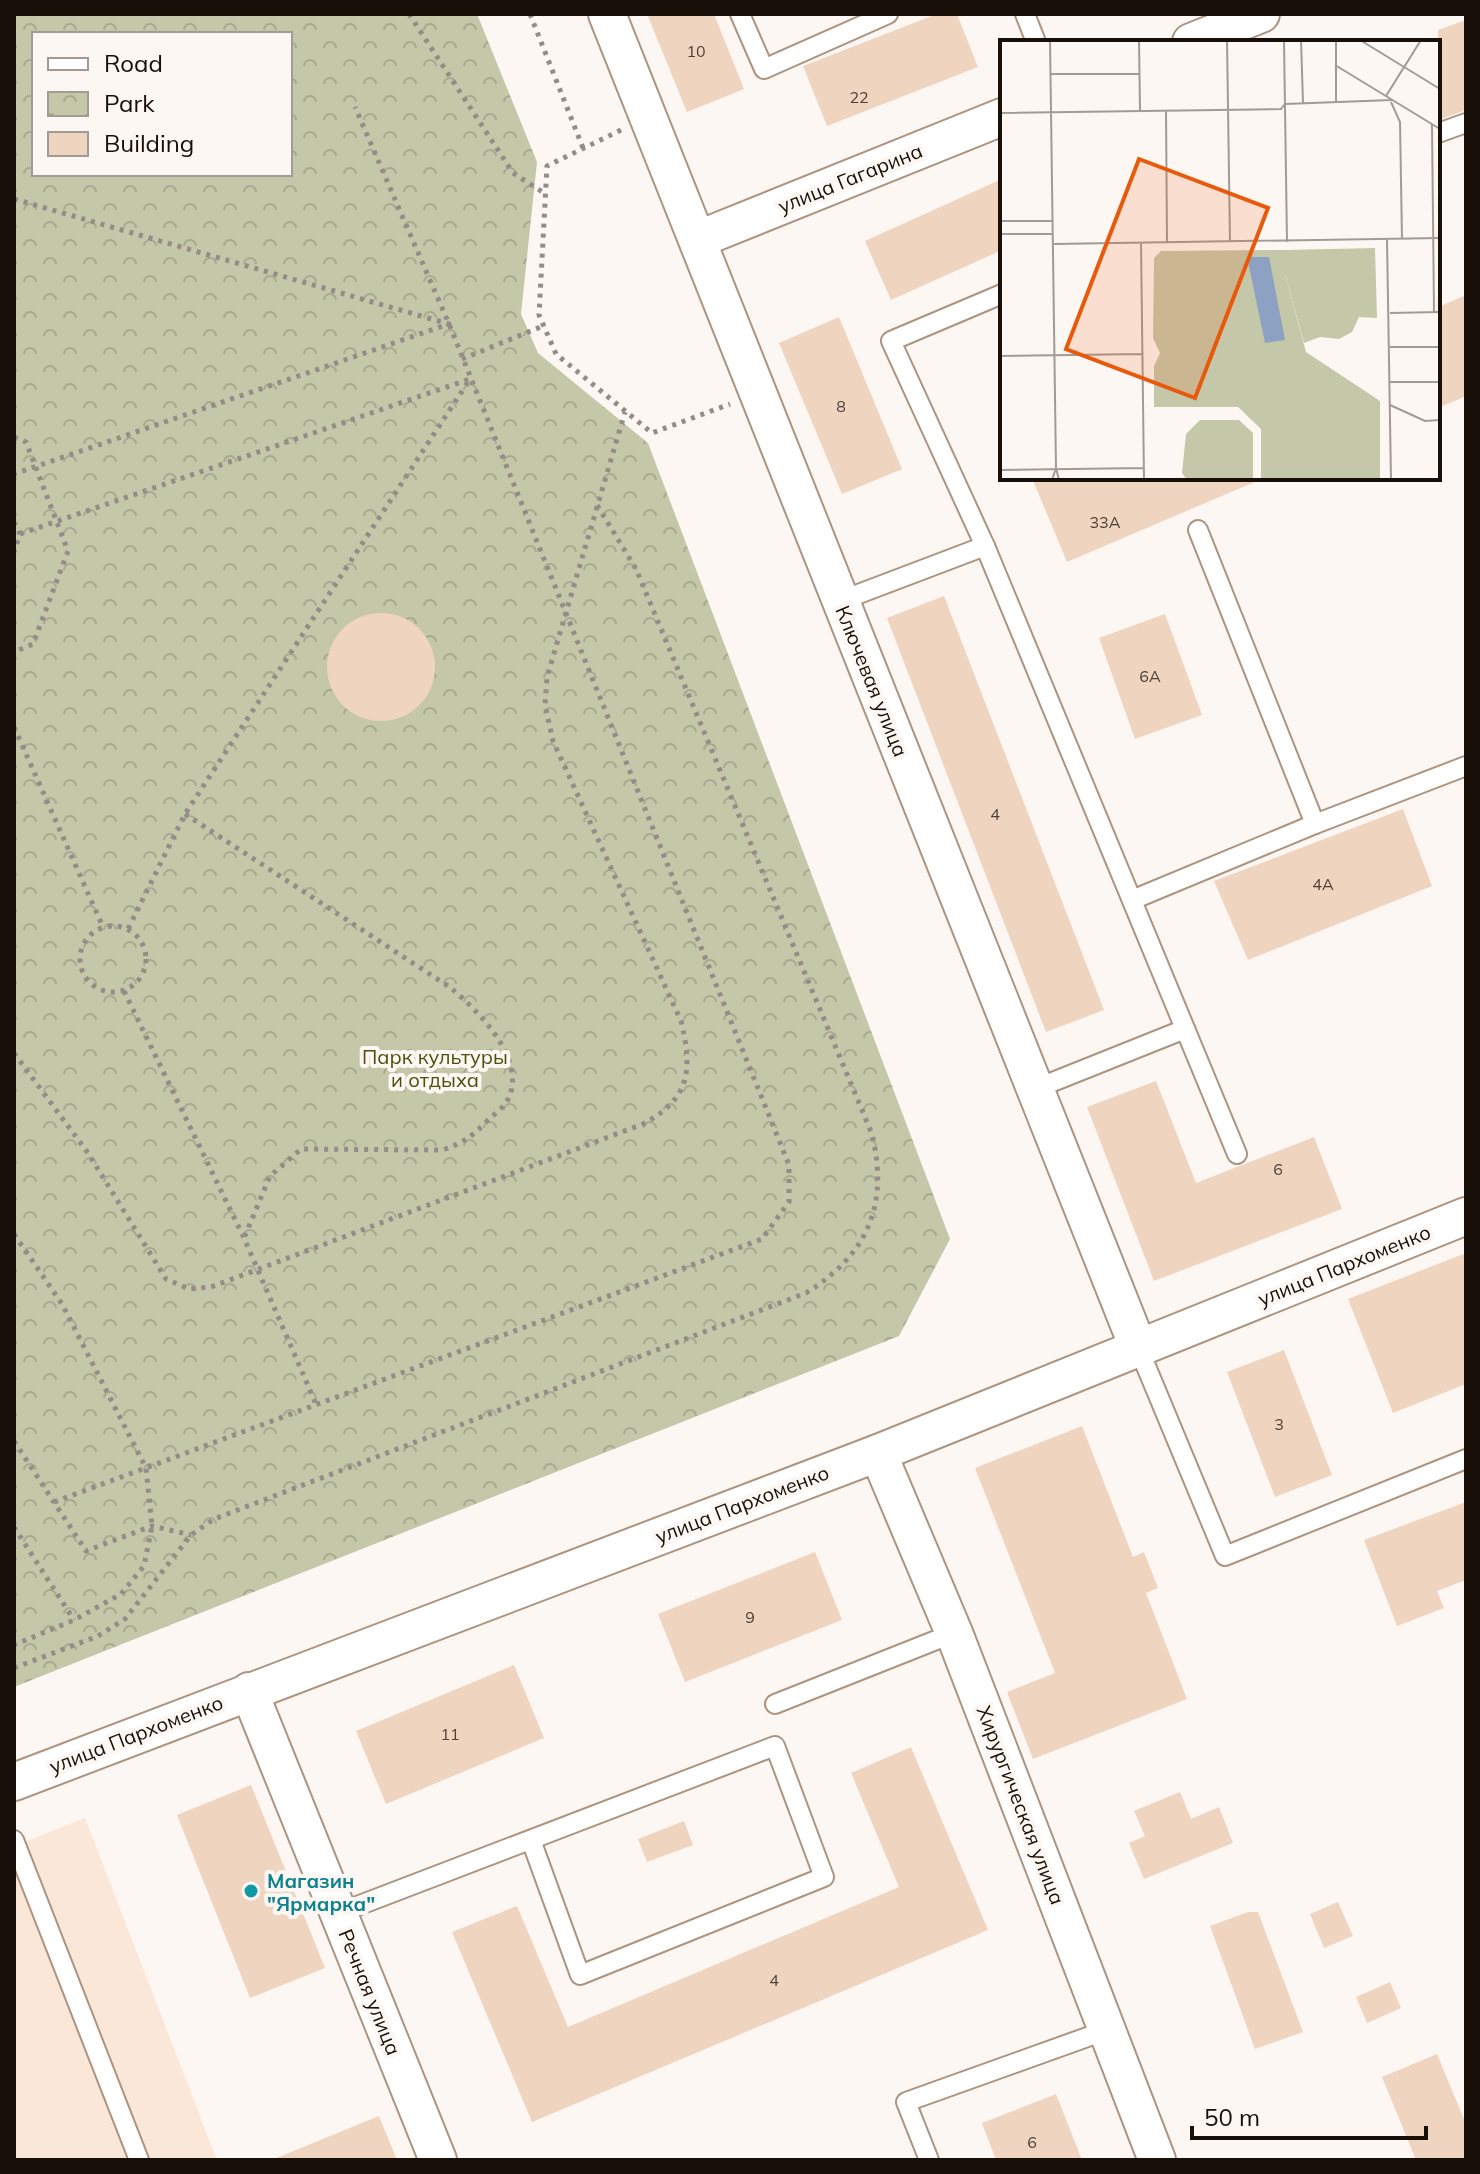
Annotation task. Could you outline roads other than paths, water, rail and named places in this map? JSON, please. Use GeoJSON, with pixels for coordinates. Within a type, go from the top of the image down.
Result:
{"type":"FeatureCollection","features":[{"type":"Feature","properties":{"kind":"street","name":"Ключевая улица"},"geometry":{"type":"LineString","coordinates":[[607,14],[1138,1347]]}},
{"type":"Feature","properties":{"kind":"street"},"geometry":{"type":"LineString","coordinates":[[1196,40],[1261,14]]}},
{"type":"Feature","properties":{"kind":"street","name":"улица Гагарина"},"geometry":{"type":"LineString","coordinates":[[699,239],[1000,118]]}},
{"type":"Feature","properties":{"kind":"street","name":"улица Пархоменко"},"geometry":{"type":"LineString","coordinates":[[14,1782],[878,1453],[1466,1216]]}},
{"type":"Feature","properties":{"kind":"street","name":"Хирургическая улица"},"geometry":{"type":"LineString","coordinates":[[878,1453],[954,1633],[1157,2160]]}},
{"type":"Feature","properties":{"kind":"street","name":"Речная улица"},"geometry":{"type":"LineString","coordinates":[[249,1691],[438,2160]]}},
{"type":"Feature","properties":{"kind":"lane"},"geometry":{"type":"LineString","coordinates":[[740,14],[764,69],[888,14]]}},
{"type":"Feature","properties":{"kind":"lane"},"geometry":{"type":"LineString","coordinates":[[1025,14],[1035,40]]}},
{"type":"Feature","properties":{"kind":"lane"},"geometry":{"type":"LineString","coordinates":[[1440,132],[1466,123]]}},
{"type":"Feature","properties":{"kind":"lane"},"geometry":{"type":"LineString","coordinates":[[1000,295],[891,341],[985,546],[1237,1154]]}},
{"type":"Feature","properties":{"kind":"lane"},"geometry":{"type":"LineString","coordinates":[[1198,530],[1315,824]]}},
{"type":"Feature","properties":{"kind":"lane"},"geometry":{"type":"LineString","coordinates":[[840,601],[985,546]]}},
{"type":"Feature","properties":{"kind":"lane"},"geometry":{"type":"LineString","coordinates":[[1132,900],[1466,766]]}},
{"type":"Feature","properties":{"kind":"lane"},"geometry":{"type":"LineString","coordinates":[[1035,1089],[1185,1029]]}},
{"type":"Feature","properties":{"kind":"lane"},"geometry":{"type":"LineString","coordinates":[[1138,1347],[1225,1556],[1466,1459]]}},
{"type":"Feature","properties":{"kind":"lane"},"geometry":{"type":"LineString","coordinates":[[775,1704],[954,1633]]}},
{"type":"Feature","properties":{"kind":"lane"},"geometry":{"type":"LineString","coordinates":[[339,1913],[775,1746],[824,1877],[580,1975],[531,1840]]}},
{"type":"Feature","properties":{"kind":"lane"},"geometry":{"type":"LineString","coordinates":[[14,1840],[139,2160]]}},
{"type":"Feature","properties":{"kind":"lane"},"geometry":{"type":"LineString","coordinates":[[929,2160],[906,2102],[1107,2030]]}},
{"type":"Feature","properties":{"kind":"place","name":"Магазин \"Ярмарка\""},"geometry":{"type":"Point","coordinates":[251,1891]}},
{"type":"Feature","properties":{"kind":"park label","name":"Парк культуры и отдыха"},"geometry":{"type":"Point","coordinates":[435,1068]}}]}
